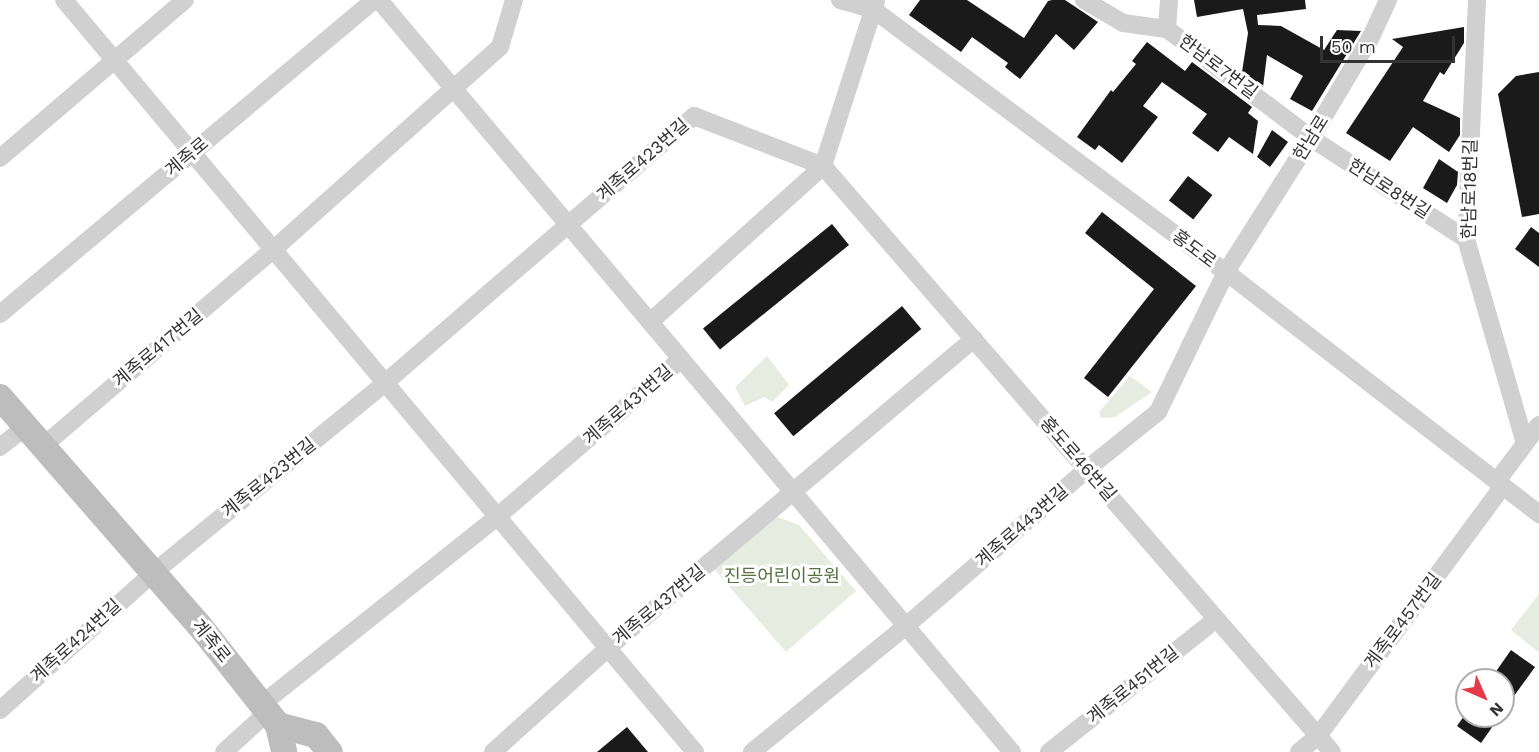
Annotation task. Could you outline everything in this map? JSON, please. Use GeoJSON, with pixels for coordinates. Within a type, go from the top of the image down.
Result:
{"type":"FeatureCollection","features":[{"type":"Feature","properties":{"kind":"main road","name":"계족로"},"geometry":{"type":"LineString","coordinates":[[0,397],[24,428],[153,573],[269,714],[284,752]]}},
{"type":"Feature","properties":{"kind":"main road"},"geometry":{"type":"LineString","coordinates":[[269,714],[315,735],[330,752]]}},
{"type":"Feature","properties":{"kind":"street"},"geometry":{"type":"LineString","coordinates":[[64,0],[608,648]]}},
{"type":"Feature","properties":{"kind":"street"},"geometry":{"type":"LineString","coordinates":[[0,158],[185,0]]}},
{"type":"Feature","properties":{"kind":"street","name":"계족로"},"geometry":{"type":"LineString","coordinates":[[0,314],[374,0]]}},
{"type":"Feature","properties":{"kind":"street"},"geometry":{"type":"LineString","coordinates":[[379,0],[681,359]]}},
{"type":"Feature","properties":{"kind":"street","name":"계족로417번길"},"geometry":{"type":"LineString","coordinates":[[42,447],[274,249],[500,47],[514,0]]}},
{"type":"Feature","properties":{"kind":"street","name":"홍도로"},"geometry":{"type":"LineString","coordinates":[[840,0],[875,5],[1539,514]]}},
{"type":"Feature","properties":{"kind":"street","name":"한남로7번길"},"geometry":{"type":"LineString","coordinates":[[1084,0],[1123,22],[1167,30],[1311,138]]}},
{"type":"Feature","properties":{"kind":"street"},"geometry":{"type":"LineString","coordinates":[[1167,30],[1169,0]]}},
{"type":"Feature","properties":{"kind":"street","name":"한남로"},"geometry":{"type":"LineString","coordinates":[[1226,272],[1311,138],[1371,37],[1388,0]]}},
{"type":"Feature","properties":{"kind":"street","name":"한남로18번길"},"geometry":{"type":"LineString","coordinates":[[1477,0],[1466,239],[1525,443]]}},
{"type":"Feature","properties":{"kind":"street"},"geometry":{"type":"LineString","coordinates":[[650,322],[823,166],[875,5]]}},
{"type":"Feature","properties":{"kind":"street","name":"계족로423번길"},"geometry":{"type":"LineString","coordinates":[[153,573],[386,382],[694,116],[823,166]]}},
{"type":"Feature","properties":{"kind":"street","name":"한남로8번길"},"geometry":{"type":"LineString","coordinates":[[1311,138],[1466,239]]}},
{"type":"Feature","properties":{"kind":"street","name":"홍도로46번길"},"geometry":{"type":"LineString","coordinates":[[823,166],[1332,752]]}},
{"type":"Feature","properties":{"kind":"street","name":"계족로443번길"},"geometry":{"type":"LineString","coordinates":[[752,752],[906,626],[1087,469],[1158,412],[1226,272]]}},
{"type":"Feature","properties":{"kind":"street","name":"계족로437번길"},"geometry":{"type":"LineString","coordinates":[[493,752],[608,648],[974,339]]}},
{"type":"Feature","properties":{"kind":"street","name":"계족로431번길"},"geometry":{"type":"LineString","coordinates":[[224,752],[681,359],[793,492]]}},
{"type":"Feature","properties":{"kind":"street","name":"계족로457번길"},"geometry":{"type":"LineString","coordinates":[[1299,752],[1318,735],[1500,484],[1539,425]]}},
{"type":"Feature","properties":{"kind":"street"},"geometry":{"type":"LineString","coordinates":[[0,447],[24,428]]}},
{"type":"Feature","properties":{"kind":"street"},"geometry":{"type":"LineString","coordinates":[[793,492],[1012,752]]}},
{"type":"Feature","properties":{"kind":"street","name":"계족로424번길"},"geometry":{"type":"LineString","coordinates":[[0,710],[153,573]]}},
{"type":"Feature","properties":{"kind":"street","name":"계족로451번길"},"geometry":{"type":"LineString","coordinates":[[1050,752],[1216,619]]}},
{"type":"Feature","properties":{"kind":"street","name":"계족로437번길"},"geometry":{"type":"LineString","coordinates":[[608,648],[695,752]]}},
{"type":"Feature","properties":{"kind":"green space"},"geometry":{"type":"Polygon","coordinates":[[[767,356],[789,385],[772,402],[764,397],[745,406],[735,387],[767,356]]]}},
{"type":"Feature","properties":{"kind":"green space"},"geometry":{"type":"Polygon","coordinates":[[[1130,376],[1152,392],[1115,417],[1101,418],[1099,412],[1130,376]]]}},
{"type":"Feature","properties":{"kind":"green space","name":"진등어린이공원"},"geometry":{"type":"Polygon","coordinates":[[[775,516],[799,525],[856,591],[786,652],[714,569],[775,516]]]}},
{"type":"Feature","properties":{"kind":"green space"},"geometry":{"type":"Polygon","coordinates":[[[1539,594],[1539,651],[1538,652],[1511,630],[1539,594]]]}},
{"type":"Feature","properties":{"kind":"building"},"geometry":{"type":"Polygon","coordinates":[[[920,0],[967,0],[1024,38],[1048,1],[1052,0],[1065,0],[1098,22],[1074,50],[1056,34],[1020,79],[1005,67],[1008,63],[972,37],[961,52],[909,15],[920,0]]]}},
{"type":"Feature","properties":{"kind":"building"},"geometry":{"type":"Polygon","coordinates":[[[1194,0],[1305,0],[1306,9],[1257,15],[1258,25],[1281,26],[1324,50],[1337,30],[1361,31],[1312,111],[1290,99],[1303,76],[1267,55],[1263,87],[1242,72],[1248,33],[1243,9],[1197,17],[1194,0]]]}},
{"type":"Feature","properties":{"kind":"building"},"geometry":{"type":"Polygon","coordinates":[[[1464,27],[1464,43],[1444,75],[1440,72],[1423,101],[1460,118],[1460,135],[1449,152],[1413,127],[1390,161],[1346,133],[1403,47],[1392,39],[1464,27]]]}},
{"type":"Feature","properties":{"kind":"building"},"geometry":{"type":"Polygon","coordinates":[[[1147,42],[1185,71],[1192,62],[1252,107],[1248,113],[1258,121],[1253,154],[1229,137],[1218,152],[1192,133],[1207,114],[1162,82],[1143,106],[1158,117],[1122,163],[1099,145],[1095,150],[1077,137],[1111,90],[1113,92],[1136,64],[1132,61],[1147,42]]]}},
{"type":"Feature","properties":{"kind":"building"},"geometry":{"type":"Polygon","coordinates":[[[1539,72],[1539,214],[1522,217],[1498,94],[1516,76],[1539,72]]]}},
{"type":"Feature","properties":{"kind":"building"},"geometry":{"type":"Polygon","coordinates":[[[1272,130],[1288,142],[1270,167],[1257,157],[1272,130]]]}},
{"type":"Feature","properties":{"kind":"building"},"geometry":{"type":"Polygon","coordinates":[[[1439,159],[1458,172],[1457,185],[1447,203],[1423,188],[1439,159]]]}},
{"type":"Feature","properties":{"kind":"building"},"geometry":{"type":"Polygon","coordinates":[[[1188,176],[1212,195],[1193,220],[1169,200],[1188,176]]]}},
{"type":"Feature","properties":{"kind":"building"},"geometry":{"type":"Polygon","coordinates":[[[1102,212],[1196,286],[1108,397],[1084,378],[1154,289],[1085,233],[1102,212]]]}},
{"type":"Feature","properties":{"kind":"building"},"geometry":{"type":"Polygon","coordinates":[[[832,224],[849,245],[720,349],[703,328],[832,224]]]}},
{"type":"Feature","properties":{"kind":"building"},"geometry":{"type":"Polygon","coordinates":[[[1531,227],[1539,233],[1539,267],[1515,249],[1531,227]]]}},
{"type":"Feature","properties":{"kind":"building"},"geometry":{"type":"Polygon","coordinates":[[[902,306],[921,329],[793,436],[774,413],[902,306]]]}},
{"type":"Feature","properties":{"kind":"building"},"geometry":{"type":"Polygon","coordinates":[[[1511,650],[1535,667],[1515,694],[1515,668],[1498,668],[1511,650]]]}},
{"type":"Feature","properties":{"kind":"building"},"geometry":{"type":"Polygon","coordinates":[[[627,727],[648,752],[597,752],[627,727]]]}},
{"type":"Feature","properties":{"kind":"building"},"geometry":{"type":"Polygon","coordinates":[[[1460,728],[1492,728],[1481,743],[1460,728]]]}}]}
